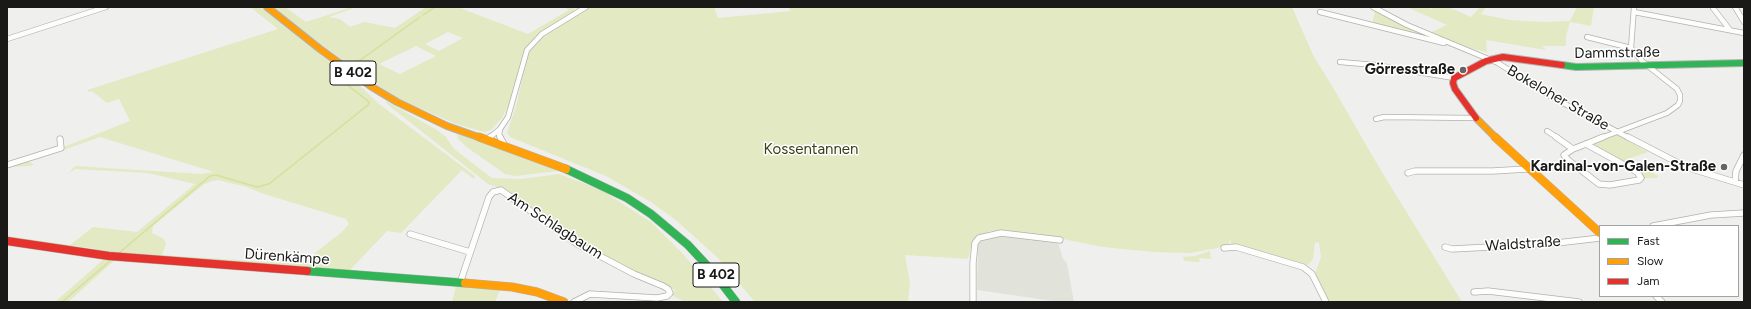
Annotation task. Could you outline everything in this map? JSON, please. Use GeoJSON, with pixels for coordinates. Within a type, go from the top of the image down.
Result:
{"type":"FeatureCollection","features":[{"type":"Feature","properties":{"kind":"street"},"geometry":{"type":"LineString","coordinates":[[7,39],[106,7]]}},
{"type":"Feature","properties":{"kind":"street","name":"B 402"},"geometry":{"type":"LineString","coordinates":[[267,7],[320,49],[383,94],[420,114],[577,173],[627,198],[651,214],[688,245],[713,272],[736,302]]}},
{"type":"Feature","properties":{"kind":"street"},"geometry":{"type":"LineString","coordinates":[[487,140],[500,129],[508,117],[527,50],[542,34],[586,7]]}},
{"type":"Feature","properties":{"kind":"street","name":"Bokeloher Straße"},"geometry":{"type":"LineString","coordinates":[[1373,7],[1407,25],[1491,60],[1550,96],[1676,163],[1744,185]]}},
{"type":"Feature","properties":{"kind":"street"},"geometry":{"type":"LineString","coordinates":[[1735,7],[1744,22]]}},
{"type":"Feature","properties":{"kind":"street"},"geometry":{"type":"LineString","coordinates":[[1713,8],[1730,30]]}},
{"type":"Feature","properties":{"kind":"street"},"geometry":{"type":"LineString","coordinates":[[1630,48],[1634,10],[1744,33]]}},
{"type":"Feature","properties":{"kind":"street"},"geometry":{"type":"LineString","coordinates":[[1320,12],[1441,42],[1451,43]]}},
{"type":"Feature","properties":{"kind":"street"},"geometry":{"type":"LineString","coordinates":[[1586,144],[1637,172],[1641,178],[1639,180],[1610,185],[1599,184],[1568,160],[1564,155],[1586,144],[1667,114],[1678,105],[1680,101],[1680,95],[1677,89],[1648,66],[1630,48],[1587,37]]}},
{"type":"Feature","properties":{"kind":"street","name":"Dammstraße"},"geometry":{"type":"LineString","coordinates":[[1491,60],[1503,56],[1576,67],[1744,63]]}},
{"type":"Feature","properties":{"kind":"street"},"geometry":{"type":"LineString","coordinates":[[1340,62],[1375,64],[1454,78],[1486,61],[1491,60]]}},
{"type":"Feature","properties":{"kind":"street"},"geometry":{"type":"LineString","coordinates":[[1454,78],[1453,83],[1455,89],[1476,118],[1528,169],[1599,232]]}},
{"type":"Feature","properties":{"kind":"street"},"geometry":{"type":"LineString","coordinates":[[1376,120],[1384,117],[1476,118]]}},
{"type":"Feature","properties":{"kind":"street"},"geometry":{"type":"LineString","coordinates":[[500,129],[499,135],[504,146]]}},
{"type":"Feature","properties":{"kind":"street"},"geometry":{"type":"LineString","coordinates":[[1547,131],[1574,149]]}},
{"type":"Feature","properties":{"kind":"street"},"geometry":{"type":"LineString","coordinates":[[7,165],[61,148],[60,139]]}},
{"type":"Feature","properties":{"kind":"street"},"geometry":{"type":"LineString","coordinates":[[1735,182],[1736,171],[1744,155]]}},
{"type":"Feature","properties":{"kind":"street"},"geometry":{"type":"LineString","coordinates":[[1408,173],[1416,171],[1493,171],[1528,169]]}},
{"type":"Feature","properties":{"kind":"street","name":"Am Schlagbaum"},"geometry":{"type":"LineString","coordinates":[[460,283],[489,197],[493,192],[500,190],[577,244],[634,274],[663,286],[668,289],[670,293],[667,296],[657,298],[590,294],[574,302]]}},
{"type":"Feature","properties":{"kind":"street"},"geometry":{"type":"LineString","coordinates":[[1658,225],[1711,215],[1744,213]]}},
{"type":"Feature","properties":{"kind":"street"},"geometry":{"type":"LineString","coordinates":[[973,302],[973,264],[975,243],[980,238],[1000,233],[1060,240]]}},
{"type":"Feature","properties":{"kind":"street"},"geometry":{"type":"LineString","coordinates":[[410,234],[470,252]]}},
{"type":"Feature","properties":{"kind":"street","name":"Waldstraße"},"geometry":{"type":"LineString","coordinates":[[1445,247],[1452,248],[1548,244],[1599,238]]}},
{"type":"Feature","properties":{"kind":"street","name":"Dürenkämpe"},"geometry":{"type":"LineString","coordinates":[[7,241],[109,256],[512,287],[537,292],[554,297],[564,302]]}},
{"type":"Feature","properties":{"kind":"street"},"geometry":{"type":"LineString","coordinates":[[1224,248],[1236,247],[1303,267],[1312,274],[1326,302]]}},
{"type":"Feature","properties":{"kind":"street"},"geometry":{"type":"LineString","coordinates":[[1474,292],[1488,291],[1579,302]]}},
{"type":"Feature","properties":{"kind":"shaded area"},"geometry":{"type":"Polygon","coordinates":[[[997,234],[1058,242],[1063,259],[1067,263],[1074,302],[1060,302],[977,290],[978,242],[997,234]]]}},
{"type":"Feature","properties":{"kind":"green space"},"geometry":{"type":"Polygon","coordinates":[[[250,7],[260,7],[357,83],[379,104],[475,176],[474,179],[462,170],[401,233],[387,231],[349,271],[109,256],[96,249],[75,246],[66,253],[7,244],[7,236],[70,245],[93,227],[137,232],[195,184],[148,173],[75,169],[68,174],[75,166],[200,174],[214,172],[100,137],[27,161],[34,164],[30,166],[7,167],[7,162],[51,152],[130,121],[119,99],[107,103],[92,91],[89,92],[87,90],[278,29],[250,7]],[[218,180],[203,185],[153,226],[152,233],[164,239],[166,244],[162,255],[301,264],[342,232],[349,224],[346,219],[261,193],[247,187],[218,180]]]}},
{"type":"Feature","properties":{"kind":"green space"},"geometry":{"type":"Polygon","coordinates":[[[272,7],[285,7],[306,22],[353,7],[354,8],[329,17],[340,19],[350,27],[364,22],[395,28],[426,7],[462,7],[460,8],[528,34],[569,10],[564,7],[584,7],[578,10],[573,8],[576,11],[541,33],[524,51],[511,100],[502,118],[491,130],[484,132],[456,124],[401,100],[359,73],[272,7]],[[448,32],[425,44],[439,51],[463,38],[448,32]],[[416,46],[379,64],[400,74],[436,56],[416,46]]]}},
{"type":"Feature","properties":{"kind":"green space","name":"Kossentannen"},"geometry":{"type":"Polygon","coordinates":[[[588,7],[714,7],[718,18],[791,11],[788,7],[1292,7],[1314,57],[1380,169],[1462,302],[1329,302],[1315,274],[1321,257],[1319,243],[1315,242],[1313,259],[1308,265],[1231,245],[1230,239],[1228,246],[1190,253],[1153,252],[1103,247],[1063,239],[990,231],[973,240],[968,259],[905,255],[910,283],[908,302],[755,302],[718,258],[677,221],[651,202],[606,176],[510,137],[507,133],[517,103],[528,51],[535,42],[588,7]]]}},
{"type":"Feature","properties":{"kind":"green space"},"geometry":{"type":"Polygon","coordinates":[[[1407,7],[1427,7],[1431,9],[1434,7],[1448,7],[1471,17],[1480,7],[1486,7],[1481,14],[1509,20],[1545,22],[1570,21],[1577,7],[1594,7],[1591,26],[1570,22],[1566,36],[1566,46],[1542,46],[1546,50],[1486,40],[1487,52],[1473,49],[1430,33],[1447,25],[1407,7]]]}},
{"type":"Feature","properties":{"kind":"green space"},"geometry":{"type":"Polygon","coordinates":[[[1375,11],[1417,32],[1480,58],[1441,43],[1372,25],[1375,11]]]}},
{"type":"Feature","properties":{"kind":"green space"},"geometry":{"type":"Polygon","coordinates":[[[386,101],[437,130],[446,137],[454,149],[492,178],[521,179],[559,174],[601,190],[651,222],[684,255],[723,302],[687,302],[681,300],[672,295],[672,292],[676,291],[668,286],[637,274],[602,256],[505,190],[488,184],[387,104],[386,101]]]}},
{"type":"Feature","properties":{"kind":"green space"},"geometry":{"type":"Polygon","coordinates":[[[457,134],[547,165],[558,171],[515,176],[505,174],[468,148],[458,139],[457,134]]]}},
{"type":"Feature","properties":{"kind":"green space"},"geometry":{"type":"Polygon","coordinates":[[[1617,135],[1648,152],[1628,159],[1658,176],[1657,178],[1644,178],[1637,171],[1591,145],[1617,135]]]}},
{"type":"Feature","properties":{"kind":"green space"},"geometry":{"type":"Polygon","coordinates":[[[1210,251],[1211,259],[1199,258],[1200,262],[1184,261],[1183,257],[1195,256],[1210,251]]]}},
{"type":"Feature","properties":{"kind":"green space"},"geometry":{"type":"Polygon","coordinates":[[[104,259],[116,259],[68,302],[55,302],[104,259]]]}},
{"type":"Feature","properties":{"kind":"green space"},"geometry":{"type":"Polygon","coordinates":[[[456,286],[500,290],[495,302],[452,302],[456,286]]]}},
{"type":"Feature","properties":{"kind":"waterway"},"geometry":{"type":"LineString","coordinates":[[423,15],[435,7]]}},
{"type":"Feature","properties":{"kind":"waterway"},"geometry":{"type":"LineString","coordinates":[[356,69],[359,61],[420,17]]}},
{"type":"Feature","properties":{"kind":"waterway"},"geometry":{"type":"LineString","coordinates":[[119,253],[210,176],[216,175],[257,187],[269,184],[368,105],[369,102],[340,79],[343,76]]}},
{"type":"Feature","properties":{"kind":"waterway"},"geometry":{"type":"LineString","coordinates":[[62,302],[110,261]]}},
{"type":"Feature","properties":{"kind":"traffic: fast"},"geometry":{"type":"LineString","coordinates":[[1562,65],[1576,67],[1744,63]]}},
{"type":"Feature","properties":{"kind":"traffic: fast"},"geometry":{"type":"LineString","coordinates":[[566,169],[627,198],[651,214],[688,245],[713,272],[736,302]]}},
{"type":"Feature","properties":{"kind":"traffic: fast"},"geometry":{"type":"LineString","coordinates":[[307,271],[465,283]]}},
{"type":"Feature","properties":{"kind":"traffic: slow"},"geometry":{"type":"LineString","coordinates":[[267,7],[320,49],[372,87],[397,102],[447,126],[566,169]]}},
{"type":"Feature","properties":{"kind":"traffic: slow"},"geometry":{"type":"LineString","coordinates":[[1476,118],[1503,146],[1599,232]]}},
{"type":"Feature","properties":{"kind":"traffic: slow"},"geometry":{"type":"LineString","coordinates":[[465,283],[512,287],[537,292],[564,302]]}},
{"type":"Feature","properties":{"kind":"traffic: jam"},"geometry":{"type":"LineString","coordinates":[[1476,118],[1455,89],[1453,83],[1454,78],[1486,61],[1503,57],[1562,65]]}},
{"type":"Feature","properties":{"kind":"traffic: jam"},"geometry":{"type":"LineString","coordinates":[[7,241],[109,256],[307,271]]}},
{"type":"Feature","properties":{"kind":"place","name":"Görresstraße"},"geometry":{"type":"Point","coordinates":[1463,70]}},
{"type":"Feature","properties":{"kind":"place","name":"Kardinal-von-Galen-Straße"},"geometry":{"type":"Point","coordinates":[1724,167]}}]}
